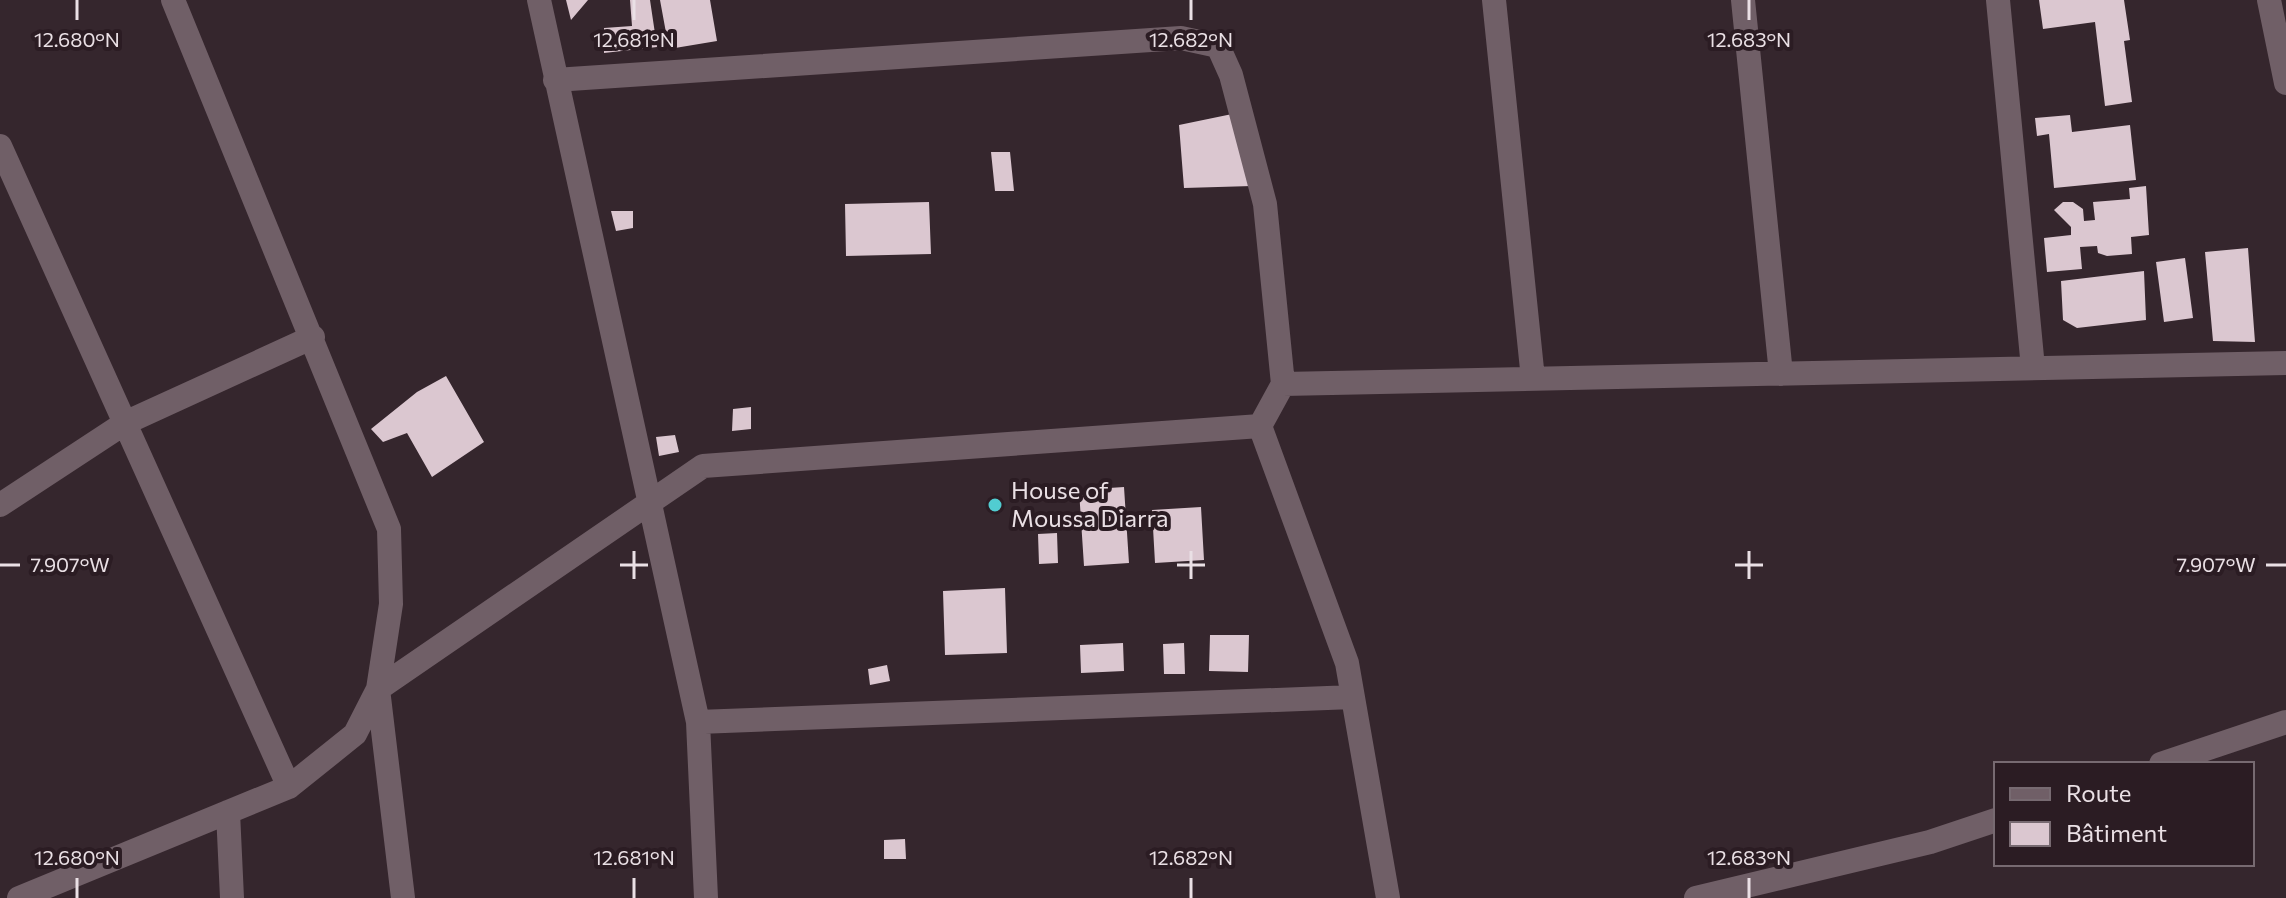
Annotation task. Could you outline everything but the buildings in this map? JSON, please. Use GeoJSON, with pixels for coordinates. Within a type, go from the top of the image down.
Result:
{"type":"FeatureCollection","features":[{"type":"Feature","properties":{"kind":"street"},"geometry":{"type":"LineString","coordinates":[[173,0],[389,529],[391,604],[378,689],[403,898]]}},
{"type":"Feature","properties":{"kind":"street"},"geometry":{"type":"LineString","coordinates":[[539,0],[698,722],[706,898]]}},
{"type":"Feature","properties":{"kind":"street"},"geometry":{"type":"LineString","coordinates":[[1494,0],[1533,379]]}},
{"type":"Feature","properties":{"kind":"street"},"geometry":{"type":"LineString","coordinates":[[1743,0],[1781,374]]}},
{"type":"Feature","properties":{"kind":"street"},"geometry":{"type":"LineString","coordinates":[[1998,0],[2033,368]]}},
{"type":"Feature","properties":{"kind":"street"},"geometry":{"type":"LineString","coordinates":[[2269,0],[2286,83]]}},
{"type":"Feature","properties":{"kind":"street"},"geometry":{"type":"LineString","coordinates":[[555,80],[1181,38],[1218,46],[1231,75],[1265,204],[1283,384],[1260,426],[1347,663],[1388,898]]}},
{"type":"Feature","properties":{"kind":"street"},"geometry":{"type":"LineString","coordinates":[[0,146],[289,787]]}},
{"type":"Feature","properties":{"kind":"street"},"geometry":{"type":"LineString","coordinates":[[0,505],[125,423],[313,337]]}},
{"type":"Feature","properties":{"kind":"street"},"geometry":{"type":"LineString","coordinates":[[1283,384],[2286,363]]}},
{"type":"Feature","properties":{"kind":"street"},"geometry":{"type":"LineString","coordinates":[[19,898],[289,787],[355,734],[378,689],[703,466],[1260,426]]}},
{"type":"Feature","properties":{"kind":"street"},"geometry":{"type":"LineString","coordinates":[[698,722],[1353,697]]}},
{"type":"Feature","properties":{"kind":"street"},"geometry":{"type":"LineString","coordinates":[[2167,762],[2286,722]]}},
{"type":"Feature","properties":{"kind":"street"},"geometry":{"type":"LineString","coordinates":[[228,812],[232,898]]}},
{"type":"Feature","properties":{"kind":"street"},"geometry":{"type":"LineString","coordinates":[[1696,898],[1930,842],[1994,821]]}},
{"type":"Feature","properties":{"kind":"place","name":"House of Moussa Diarra"},"geometry":{"type":"Point","coordinates":[995,505]}}]}
